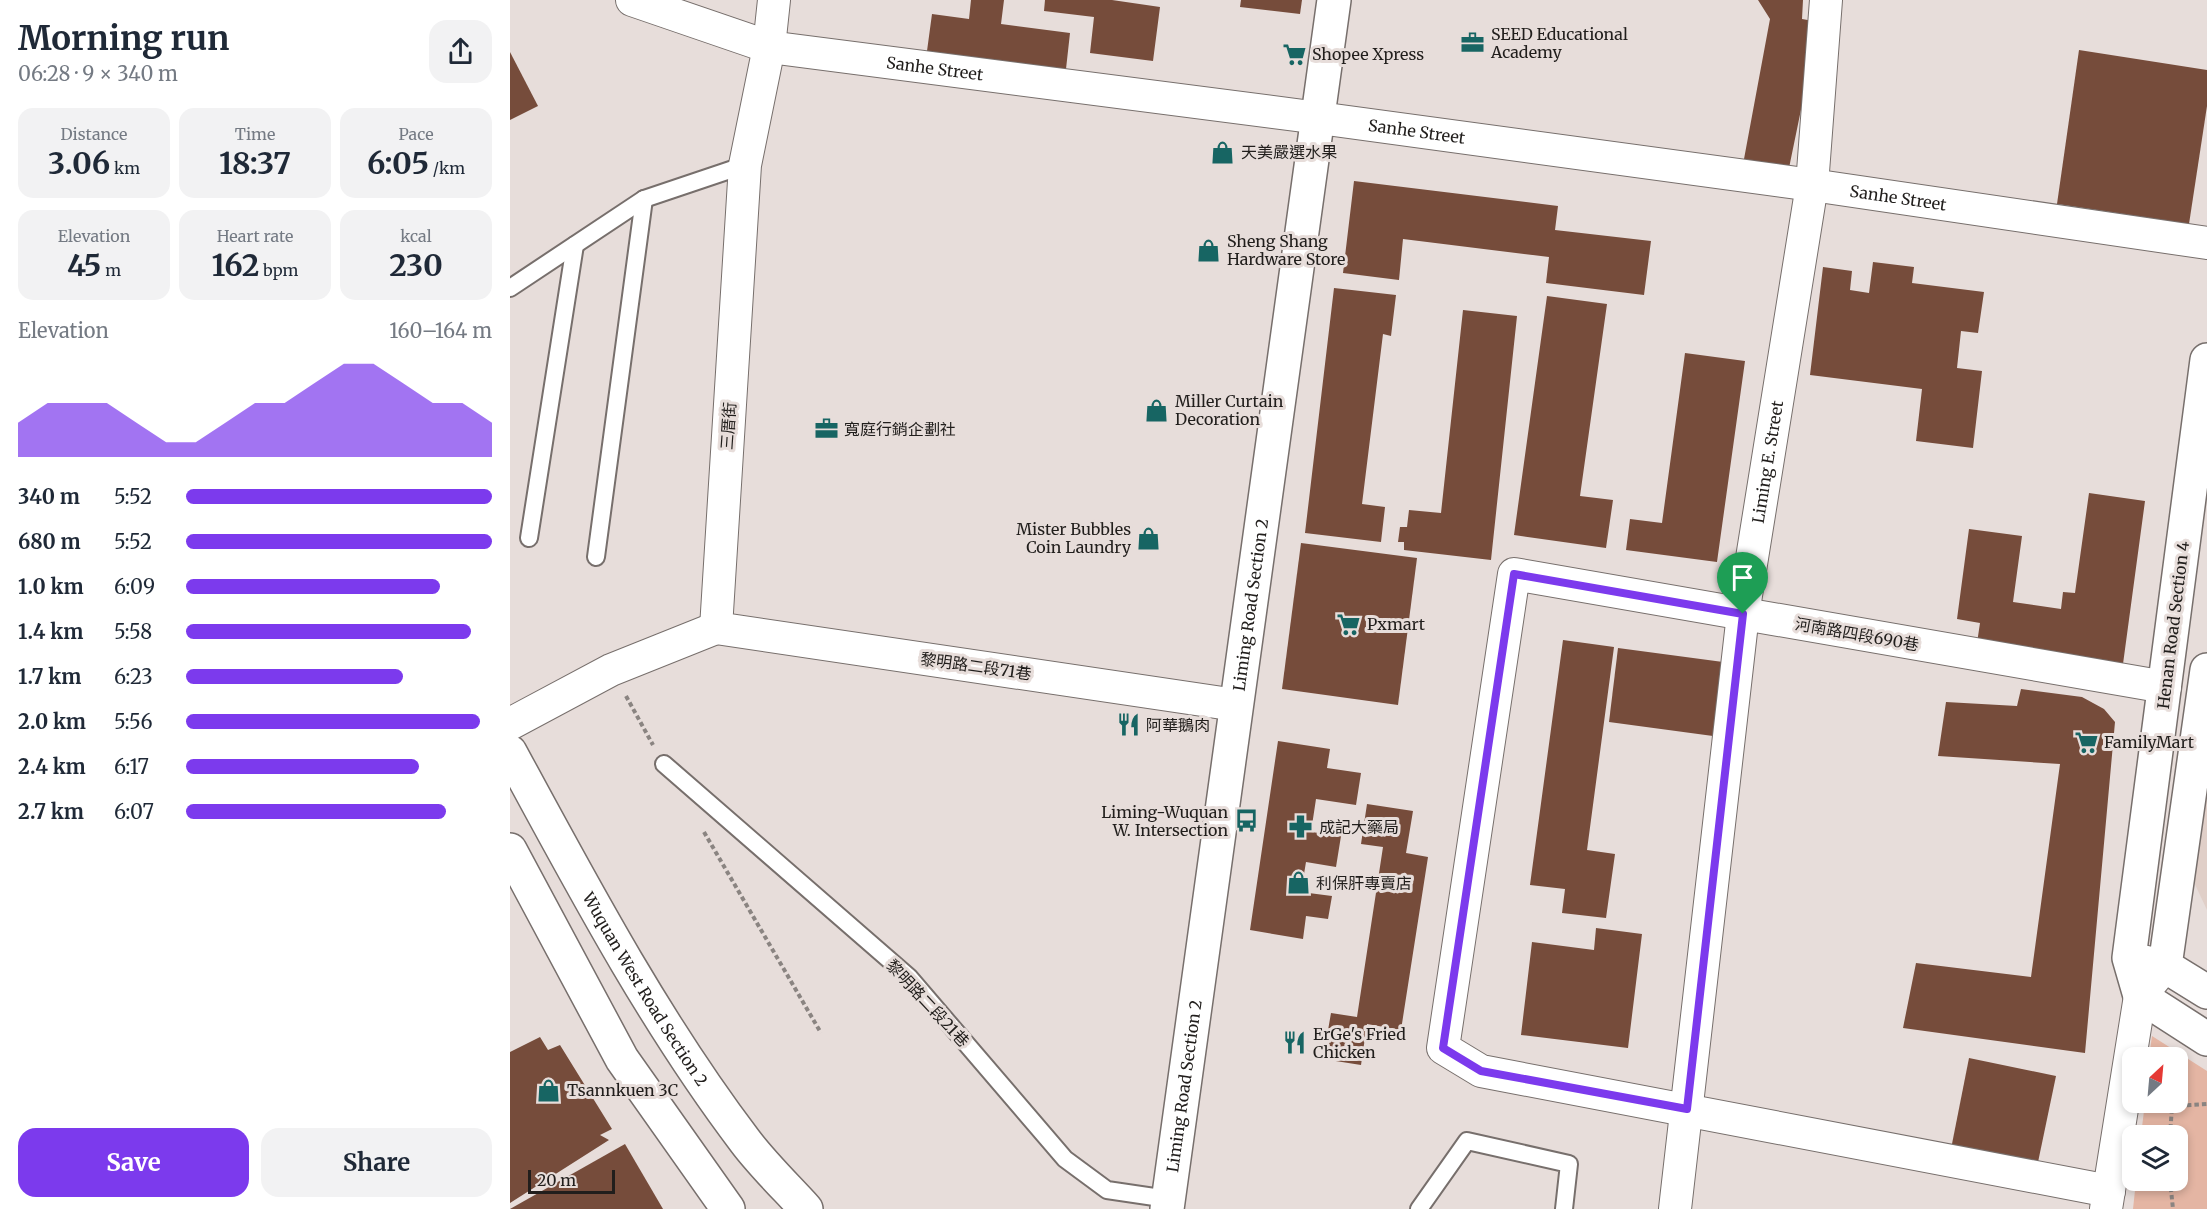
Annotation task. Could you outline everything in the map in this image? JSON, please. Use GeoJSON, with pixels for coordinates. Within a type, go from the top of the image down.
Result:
{"type":"FeatureCollection","features":[{"type":"Feature","properties":{"kind":"main road","name":"Liming Road Section 2"},"geometry":{"type":"LineString","coordinates":[[1167,1204],[1334,0]]}},
{"type":"Feature","properties":{"kind":"main road","name":"Henan Road Section 4"},"geometry":{"type":"LineString","coordinates":[[2140,996],[2129,958],[2207,360]]}},
{"type":"Feature","properties":{"kind":"main road"},"geometry":{"type":"LineString","coordinates":[[2207,670],[2164,966],[2207,992]]}},
{"type":"Feature","properties":{"kind":"main road","name":"Wuquan West Road Section 2"},"geometry":{"type":"LineString","coordinates":[[510,752],[569,862],[664,1025],[746,1143],[806,1209]]}},
{"type":"Feature","properties":{"kind":"main road"},"geometry":{"type":"LineString","coordinates":[[510,850],[622,1059],[729,1209]]}},
{"type":"Feature","properties":{"kind":"main road"},"geometry":{"type":"LineString","coordinates":[[2140,996],[2207,1038]]}},
{"type":"Feature","properties":{"kind":"street","name":"Sanhe Street"},"geometry":{"type":"LineString","coordinates":[[632,0],[769,47],[1812,185],[2207,243]]}},
{"type":"Feature","properties":{"kind":"street","name":"三厝街"},"geometry":{"type":"LineString","coordinates":[[716,628],[745,165],[769,47],[774,0]]}},
{"type":"Feature","properties":{"kind":"street","name":"Liming E. Street"},"geometry":{"type":"LineString","coordinates":[[1675,1209],[1743,614],[1812,185],[1826,0]]}},
{"type":"Feature","properties":{"kind":"street","name":"河南路四段690巷"},"geometry":{"type":"LineString","coordinates":[[1687,1109],[1481,1071],[1443,1048],[1514,574],[2165,687]]}},
{"type":"Feature","properties":{"kind":"street","name":"黎明路二段71巷"},"geometry":{"type":"LineString","coordinates":[[716,628],[1236,705]]}},
{"type":"Feature","properties":{"kind":"street"},"geometry":{"type":"LineString","coordinates":[[510,724],[611,670],[716,628]]}},
{"type":"Feature","properties":{"kind":"street"},"geometry":{"type":"LineString","coordinates":[[2129,958],[2164,966]]}},
{"type":"Feature","properties":{"kind":"street","name":"Henan Road Section 4"},"geometry":{"type":"LineString","coordinates":[[2107,1200],[2140,996],[2164,966]]}},
{"type":"Feature","properties":{"kind":"street"},"geometry":{"type":"LineString","coordinates":[[1687,1109],[2107,1200]]}},
{"type":"Feature","properties":{"kind":"lane"},"geometry":{"type":"LineString","coordinates":[[510,288],[644,199],[745,165]]}},
{"type":"Feature","properties":{"kind":"lane"},"geometry":{"type":"LineString","coordinates":[[596,556],[644,199]]}},
{"type":"Feature","properties":{"kind":"lane"},"geometry":{"type":"LineString","coordinates":[[529,538],[575,245]]}},
{"type":"Feature","properties":{"kind":"lane","name":"黎明路二段21巷"},"geometry":{"type":"LineString","coordinates":[[664,764],[909,977],[1065,1159],[1107,1190],[1167,1204]]}},
{"type":"Feature","properties":{"kind":"lane"},"geometry":{"type":"LineString","coordinates":[[1419,1209],[1467,1141],[1569,1164],[1564,1209]]}},
{"type":"Feature","properties":{"kind":"path"},"geometry":{"type":"LineString","coordinates":[[611,670],[664,764]]}},
{"type":"Feature","properties":{"kind":"path"},"geometry":{"type":"LineString","coordinates":[[700,826],[821,1033]]}},
{"type":"Feature","properties":{"kind":"path"},"geometry":{"type":"LineString","coordinates":[[2171,1125],[2172,1106],[2207,1104]]}},
{"type":"Feature","properties":{"kind":"path"},"geometry":{"type":"LineString","coordinates":[[2171,1191],[2173,1209]]}},
{"type":"Feature","properties":{"kind":"shaded area"},"geometry":{"type":"Polygon","coordinates":[[[2207,770],[2207,910],[2192,878],[2207,770]]]}},
{"type":"Feature","properties":{"kind":"shaded area"},"geometry":{"type":"Polygon","coordinates":[[[2152,1036],[2169,1047],[2150,1047],[2152,1036]]]}},
{"type":"Feature","properties":{"kind":"shaded area"},"geometry":{"type":"Polygon","coordinates":[[[2188,1059],[2207,1071],[2207,1209],[2133,1209],[2135,1191],[2188,1191],[2188,1125],[2142,1125],[2144,1113],[2188,1113],[2188,1059]]]}},
{"type":"Feature","properties":{"kind":"building"},"geometry":{"type":"Polygon","coordinates":[[[971,0],[1004,0],[1001,24],[1070,33],[1066,69],[927,51],[932,14],[969,19],[971,0]]]}},
{"type":"Feature","properties":{"kind":"building"},"geometry":{"type":"Polygon","coordinates":[[[1045,0],[1112,0],[1160,7],[1153,61],[1090,53],[1094,17],[1044,11],[1045,0]]]}},
{"type":"Feature","properties":{"kind":"building"},"geometry":{"type":"Polygon","coordinates":[[[1241,0],[1302,0],[1300,14],[1240,7],[1241,0]]]}},
{"type":"Feature","properties":{"kind":"building"},"geometry":{"type":"Polygon","coordinates":[[[1758,0],[1803,0],[1802,19],[1819,22],[1789,168],[1744,159],[1770,19],[1758,0]]]}},
{"type":"Feature","properties":{"kind":"building"},"geometry":{"type":"Polygon","coordinates":[[[2079,50],[2207,70],[2207,106],[2189,224],[2057,204],[2079,50]]]}},
{"type":"Feature","properties":{"kind":"building"},"geometry":{"type":"Polygon","coordinates":[[[510,52],[538,106],[510,120],[510,52]]]}},
{"type":"Feature","properties":{"kind":"building"},"geometry":{"type":"Polygon","coordinates":[[[1354,181],[1558,206],[1555,230],[1651,241],[1644,295],[1546,283],[1549,257],[1403,239],[1399,280],[1343,273],[1354,181]]]}},
{"type":"Feature","properties":{"kind":"building"},"geometry":{"type":"Polygon","coordinates":[[[1873,262],[1914,267],[1912,283],[1984,292],[1978,333],[1961,331],[1957,368],[1982,371],[1973,448],[1916,441],[1922,389],[1810,375],[1823,267],[1852,271],[1850,290],[1869,293],[1873,262]]]}},
{"type":"Feature","properties":{"kind":"building"},"geometry":{"type":"Polygon","coordinates":[[[1334,288],[1396,295],[1391,336],[1383,334],[1362,504],[1385,507],[1381,542],[1305,533],[1334,288]]]}},
{"type":"Feature","properties":{"kind":"building"},"geometry":{"type":"Polygon","coordinates":[[[1547,296],[1607,304],[1580,496],[1613,500],[1606,548],[1514,535],[1547,296]]]}},
{"type":"Feature","properties":{"kind":"building"},"geometry":{"type":"Polygon","coordinates":[[[1463,310],[1517,316],[1491,560],[1404,550],[1404,542],[1398,542],[1400,527],[1407,527],[1409,510],[1441,513],[1463,310]]]}},
{"type":"Feature","properties":{"kind":"building"},"geometry":{"type":"Polygon","coordinates":[[[1685,353],[1745,361],[1717,562],[1626,550],[1630,519],[1662,523],[1685,353]]]}},
{"type":"Feature","properties":{"kind":"building"},"geometry":{"type":"Polygon","coordinates":[[[2089,493],[2145,501],[2123,664],[1977,643],[1980,623],[1957,619],[1969,529],[2022,536],[2013,602],[2061,609],[2063,592],[2075,593],[2089,493]]]}},
{"type":"Feature","properties":{"kind":"building","name":"Pxmart"},"geometry":{"type":"Polygon","coordinates":[[[1301,543],[1417,558],[1398,705],[1282,689],[1301,543]]]}},
{"type":"Feature","properties":{"kind":"building"},"geometry":{"type":"Polygon","coordinates":[[[1563,640],[1614,647],[1587,850],[1615,854],[1606,918],[1562,913],[1565,889],[1530,885],[1563,640]]]}},
{"type":"Feature","properties":{"kind":"building"},"geometry":{"type":"Polygon","coordinates":[[[1618,648],[1723,662],[1713,736],[1609,722],[1618,648]]]}},
{"type":"Feature","properties":{"kind":"building"},"geometry":{"type":"Polygon","coordinates":[[[2021,689],[2082,697],[2104,709],[2115,722],[2085,1053],[1903,1028],[1916,963],[2031,977],[2060,764],[1938,756],[1946,702],[2017,706],[2021,689]]]}},
{"type":"Feature","properties":{"kind":"building"},"geometry":{"type":"Polygon","coordinates":[[[1278,741],[1330,749],[1327,768],[1361,773],[1356,805],[1316,799],[1311,832],[1341,836],[1336,867],[1306,862],[1301,892],[1332,896],[1328,919],[1306,916],[1303,939],[1250,930],[1278,741]]]}},
{"type":"Feature","properties":{"kind":"building"},"geometry":{"type":"Polygon","coordinates":[[[1367,804],[1413,811],[1406,853],[1428,857],[1401,1030],[1367,1024],[1361,1065],[1323,1059],[1331,1013],[1357,1017],[1383,847],[1361,844],[1367,804]]]}},
{"type":"Feature","properties":{"kind":"building"},"geometry":{"type":"Polygon","coordinates":[[[1596,928],[1642,934],[1628,1048],[1521,1035],[1532,942],[1594,950],[1596,928]]]}},
{"type":"Feature","properties":{"kind":"building","name":"Tsannkuen 3C"},"geometry":{"type":"Polygon","coordinates":[[[540,1037],[548,1050],[560,1045],[612,1129],[600,1135],[609,1140],[510,1203],[510,1052],[540,1037]]]}},
{"type":"Feature","properties":{"kind":"building"},"geometry":{"type":"Polygon","coordinates":[[[1969,1058],[2056,1076],[2037,1167],[1951,1149],[1969,1058]]]}},
{"type":"Feature","properties":{"kind":"building"},"geometry":{"type":"Polygon","coordinates":[[[625,1144],[663,1209],[510,1209],[625,1144]]]}},
{"type":"Feature","properties":{"kind":"place","name":"SEED Educational Academy"},"geometry":{"type":"Point","coordinates":[1473,43]}},
{"type":"Feature","properties":{"kind":"place","name":"Shopee Xpress"},"geometry":{"type":"Point","coordinates":[1294,54]}},
{"type":"Feature","properties":{"kind":"place","name":"天美嚴選水果"},"geometry":{"type":"Point","coordinates":[1223,152]}},
{"type":"Feature","properties":{"kind":"place","name":"Sheng Shang Hardware Store"},"geometry":{"type":"Point","coordinates":[1209,250]}},
{"type":"Feature","properties":{"kind":"place","name":"Miller Curtain Decoration"},"geometry":{"type":"Point","coordinates":[1157,410]}},
{"type":"Feature","properties":{"kind":"place","name":"寬庭行銷企劃社"},"geometry":{"type":"Point","coordinates":[826,429]}},
{"type":"Feature","properties":{"kind":"place","name":"Mister Bubbles Coin Laundry"},"geometry":{"type":"Point","coordinates":[1149,538]}},
{"type":"Feature","properties":{"kind":"place","name":"Pxmart"},"geometry":{"type":"Point","coordinates":[1349,624]}},
{"type":"Feature","properties":{"kind":"place","name":"阿華鵝肉"},"geometry":{"type":"Point","coordinates":[1128,725]}},
{"type":"Feature","properties":{"kind":"place","name":"FamilyMart"},"geometry":{"type":"Point","coordinates":[2086,742]}},
{"type":"Feature","properties":{"kind":"place","name":"Liming-Wuquan W. Intersection"},"geometry":{"type":"Point","coordinates":[1246,821]}},
{"type":"Feature","properties":{"kind":"place","name":"成記大藥局"},"geometry":{"type":"Point","coordinates":[1301,827]}},
{"type":"Feature","properties":{"kind":"place","name":"利保肝專賣店"},"geometry":{"type":"Point","coordinates":[1298,883]}},
{"type":"Feature","properties":{"kind":"place","name":"ErGe's Fried Chicken"},"geometry":{"type":"Point","coordinates":[1295,1043]}},
{"type":"Feature","properties":{"kind":"place","name":"Tsannkuen 3C"},"geometry":{"type":"Point","coordinates":[549,1090]}},
{"type":"Feature","properties":{"kind":"route"},"geometry":{"type":"LineString","coordinates":[[1514,574],[1743,614],[1687,1109],[1481,1071],[1443,1048],[1514,574]]}}]}
